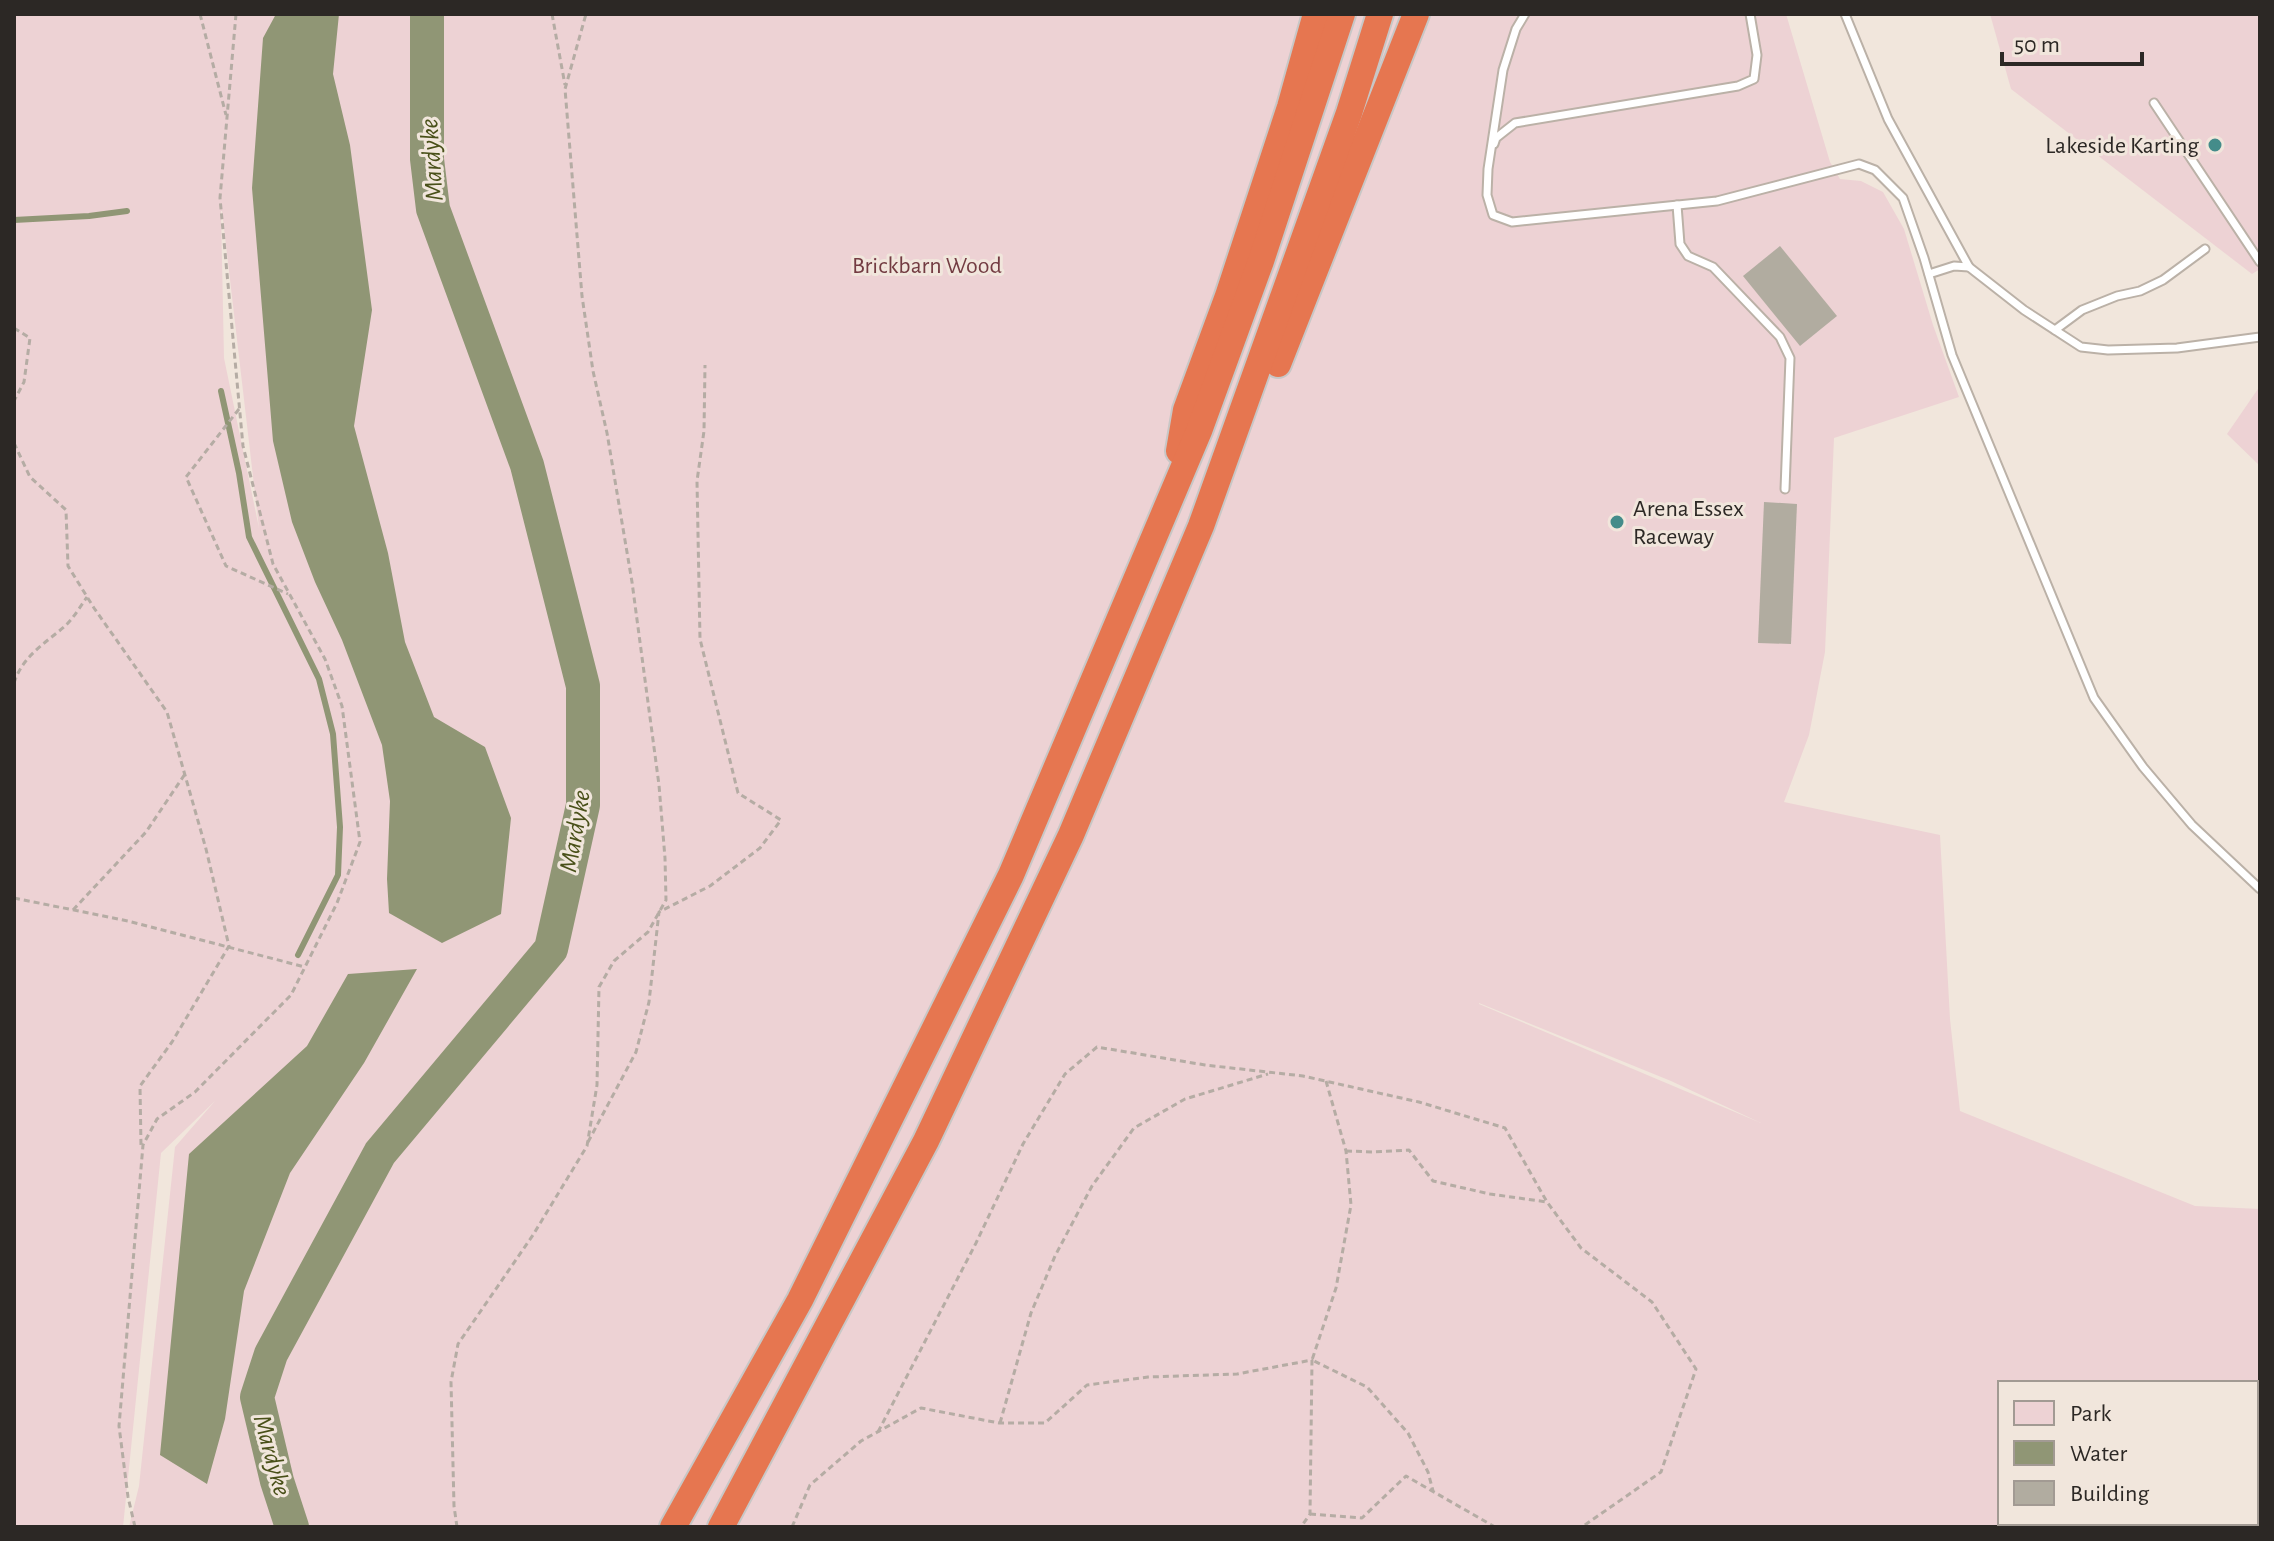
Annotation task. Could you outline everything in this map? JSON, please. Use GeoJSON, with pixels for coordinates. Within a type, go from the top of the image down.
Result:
{"type":"FeatureCollection","features":[{"type":"Feature","properties":{"kind":"highway"},"geometry":{"type":"LineString","coordinates":[[1172,494],[1186,410],[1228,296],[1290,107],[1316,14]]}},
{"type":"Feature","properties":{"kind":"highway"},"geometry":{"type":"LineString","coordinates":[[673,1527],[800,1300],[1011,875],[1199,431],[1256,275],[1342,14]]}},
{"type":"Feature","properties":{"kind":"highway"},"geometry":{"type":"LineString","coordinates":[[721,1527],[926,1141],[1071,835],[1201,526],[1349,113],[1380,14]]}},
{"type":"Feature","properties":{"kind":"highway"},"geometry":{"type":"LineString","coordinates":[[1201,526],[1250,433],[1416,14]]}},
{"type":"Feature","properties":{"kind":"lane"},"geometry":{"type":"LineString","coordinates":[[1525,14],[1516,29],[1503,70],[1488,169],[1487,195],[1493,215],[1512,222],[1717,201],[1859,164],[1875,170],[1903,198],[1952,355],[2094,698],[2143,767],[2192,825],[2260,889]]}},
{"type":"Feature","properties":{"kind":"lane"},"geometry":{"type":"LineString","coordinates":[[1488,169],[1496,138],[1515,123],[1738,86],[1754,79],[1757,55],[1750,14]]}},
{"type":"Feature","properties":{"kind":"lane"},"geometry":{"type":"LineString","coordinates":[[1845,14],[1888,119],[1969,267],[2024,310],[2081,347],[2108,350],[2177,348],[2260,337]]}},
{"type":"Feature","properties":{"kind":"lane"},"geometry":{"type":"LineString","coordinates":[[2154,103],[2260,262]]}},
{"type":"Feature","properties":{"kind":"lane"},"geometry":{"type":"LineString","coordinates":[[1677,205],[1683,250],[1688,256],[1713,267],[1780,337],[1790,358],[1785,489]]}},
{"type":"Feature","properties":{"kind":"lane"},"geometry":{"type":"LineString","coordinates":[[2055,330],[2082,310],[2163,280],[2205,249]]}},
{"type":"Feature","properties":{"kind":"lane"},"geometry":{"type":"LineString","coordinates":[[1929,274],[1954,266],[1969,267]]}},
{"type":"Feature","properties":{"kind":"path"},"geometry":{"type":"LineString","coordinates":[[200,14],[227,119]]}},
{"type":"Feature","properties":{"kind":"path"},"geometry":{"type":"LineString","coordinates":[[135,1527],[119,1426],[143,1145],[157,1119],[195,1092],[291,995],[337,903],[360,842],[342,706],[325,659],[273,564],[243,446],[220,198],[236,14]]}},
{"type":"Feature","properties":{"kind":"path"},"geometry":{"type":"LineString","coordinates":[[552,14],[565,89],[582,296],[625,536],[659,785],[665,858],[666,900],[648,932],[614,961],[599,987],[597,1085],[587,1146]]}},
{"type":"Feature","properties":{"kind":"path"},"geometry":{"type":"LineString","coordinates":[[565,89],[586,14]]}},
{"type":"Feature","properties":{"kind":"path"},"geometry":{"type":"LineString","coordinates":[[14,328],[30,338],[24,382],[14,401]]}},
{"type":"Feature","properties":{"kind":"path"},"geometry":{"type":"LineString","coordinates":[[659,912],[710,886],[760,848],[781,820],[738,793],[700,639],[697,481],[704,431],[705,365]]}},
{"type":"Feature","properties":{"kind":"path"},"geometry":{"type":"LineString","coordinates":[[239,409],[186,477],[226,566],[290,595]]}},
{"type":"Feature","properties":{"kind":"path"},"geometry":{"type":"LineString","coordinates":[[14,443],[30,477],[66,510],[68,566],[167,712],[206,849],[229,946],[172,1042],[140,1086],[142,1160]]}},
{"type":"Feature","properties":{"kind":"path"},"geometry":{"type":"LineString","coordinates":[[14,683],[37,648],[67,625],[87,597]]}},
{"type":"Feature","properties":{"kind":"path"},"geometry":{"type":"LineString","coordinates":[[73,910],[146,832],[185,774]]}},
{"type":"Feature","properties":{"kind":"path"},"geometry":{"type":"LineString","coordinates":[[14,898],[229,946],[305,967]]}},
{"type":"Feature","properties":{"kind":"path"},"geometry":{"type":"LineString","coordinates":[[457,1527],[451,1382],[458,1344],[533,1235],[587,1146],[636,1052],[649,1002],[659,912]]}},
{"type":"Feature","properties":{"kind":"path"},"geometry":{"type":"LineString","coordinates":[[878,1432],[976,1243],[1023,1144],[1065,1074],[1097,1047],[1326,1081],[1419,1102],[1505,1128],[1547,1202],[1581,1248],[1652,1302],[1696,1369],[1661,1472],[1582,1527]]}},
{"type":"Feature","properties":{"kind":"path"},"geometry":{"type":"LineString","coordinates":[[999,1423],[1031,1313],[1055,1256],[1092,1186],[1134,1128],[1185,1099],[1272,1073]]}},
{"type":"Feature","properties":{"kind":"path"},"geometry":{"type":"LineString","coordinates":[[1301,1527],[1310,1514],[1312,1360],[1336,1288],[1351,1205],[1346,1151],[1326,1081]]}},
{"type":"Feature","properties":{"kind":"path"},"geometry":{"type":"LineString","coordinates":[[1346,1151],[1409,1150],[1433,1181],[1490,1194],[1547,1202]]}},
{"type":"Feature","properties":{"kind":"path"},"geometry":{"type":"LineString","coordinates":[[792,1527],[810,1485],[861,1441],[921,1408],[999,1423],[1045,1423],[1087,1385],[1148,1377],[1237,1374],[1312,1360],[1367,1387],[1408,1433],[1428,1472],[1433,1491]]}},
{"type":"Feature","properties":{"kind":"path"},"geometry":{"type":"LineString","coordinates":[[1310,1514],[1362,1518],[1406,1476],[1495,1527]]}},
{"type":"Feature","properties":{"kind":"green space","name":"Brickbarn Wood"},"geometry":{"type":"Polygon","coordinates":[[[14,14],[1786,14],[1830,162],[1840,179],[1861,181],[1883,192],[1904,229],[1959,397],[1834,438],[1825,652],[1809,735],[1784,802],[1940,835],[1950,1019],[1960,1111],[2195,1206],[2260,1209],[2260,1527],[129,1527],[139,1486],[175,1147],[215,1101],[161,1153],[123,1527],[14,1527],[14,14]],[[222,211],[224,358],[259,528],[222,211]],[[1479,1004],[1761,1123],[1671,1081],[1479,1004]]]}},
{"type":"Feature","properties":{"kind":"green space"},"geometry":{"type":"Polygon","coordinates":[[[1990,14],[2260,14],[2260,269],[2252,274],[2011,89],[1990,14]]]}},
{"type":"Feature","properties":{"kind":"green space"},"geometry":{"type":"Polygon","coordinates":[[[2260,386],[2260,466],[2227,434],[2260,386]]]}},
{"type":"Feature","properties":{"kind":"water"},"geometry":{"type":"Polygon","coordinates":[[[276,14],[339,14],[333,74],[350,145],[372,310],[354,426],[388,553],[405,642],[434,717],[485,747],[511,818],[501,914],[442,943],[389,913],[390,801],[382,745],[292,522],[273,441],[252,188],[263,38],[276,14]]]}},
{"type":"Feature","properties":{"kind":"water"},"geometry":{"type":"Polygon","coordinates":[[[417,969],[364,1063],[290,1173],[244,1291],[225,1419],[207,1484],[160,1455],[189,1154],[307,1046],[348,974],[417,969]]]}},
{"type":"Feature","properties":{"kind":"building"},"geometry":{"type":"Polygon","coordinates":[[[1780,246],[1837,316],[1800,346],[1743,276],[1780,246]]]}},
{"type":"Feature","properties":{"kind":"building"},"geometry":{"type":"Polygon","coordinates":[[[1764,502],[1797,504],[1791,644],[1758,643],[1764,502]]]}},
{"type":"Feature","properties":{"kind":"waterway","name":"Mardyke"},"geometry":{"type":"LineString","coordinates":[[292,1527],[277,1481],[257,1397],[271,1354],[380,1153],[551,949],[583,805],[583,686],[527,465],[433,209],[427,159],[427,14]]}},
{"type":"Feature","properties":{"kind":"waterway"},"geometry":{"type":"LineString","coordinates":[[14,220],[127,211]]}},
{"type":"Feature","properties":{"kind":"waterway"},"geometry":{"type":"LineString","coordinates":[[221,391],[249,537],[319,679],[333,734],[340,827],[338,875],[298,955]]}},
{"type":"Feature","properties":{"kind":"place","name":"Lakeside Karting"},"geometry":{"type":"Point","coordinates":[2215,145]}},
{"type":"Feature","properties":{"kind":"place","name":"Arena Essex Raceway"},"geometry":{"type":"Point","coordinates":[1617,522]}}]}
